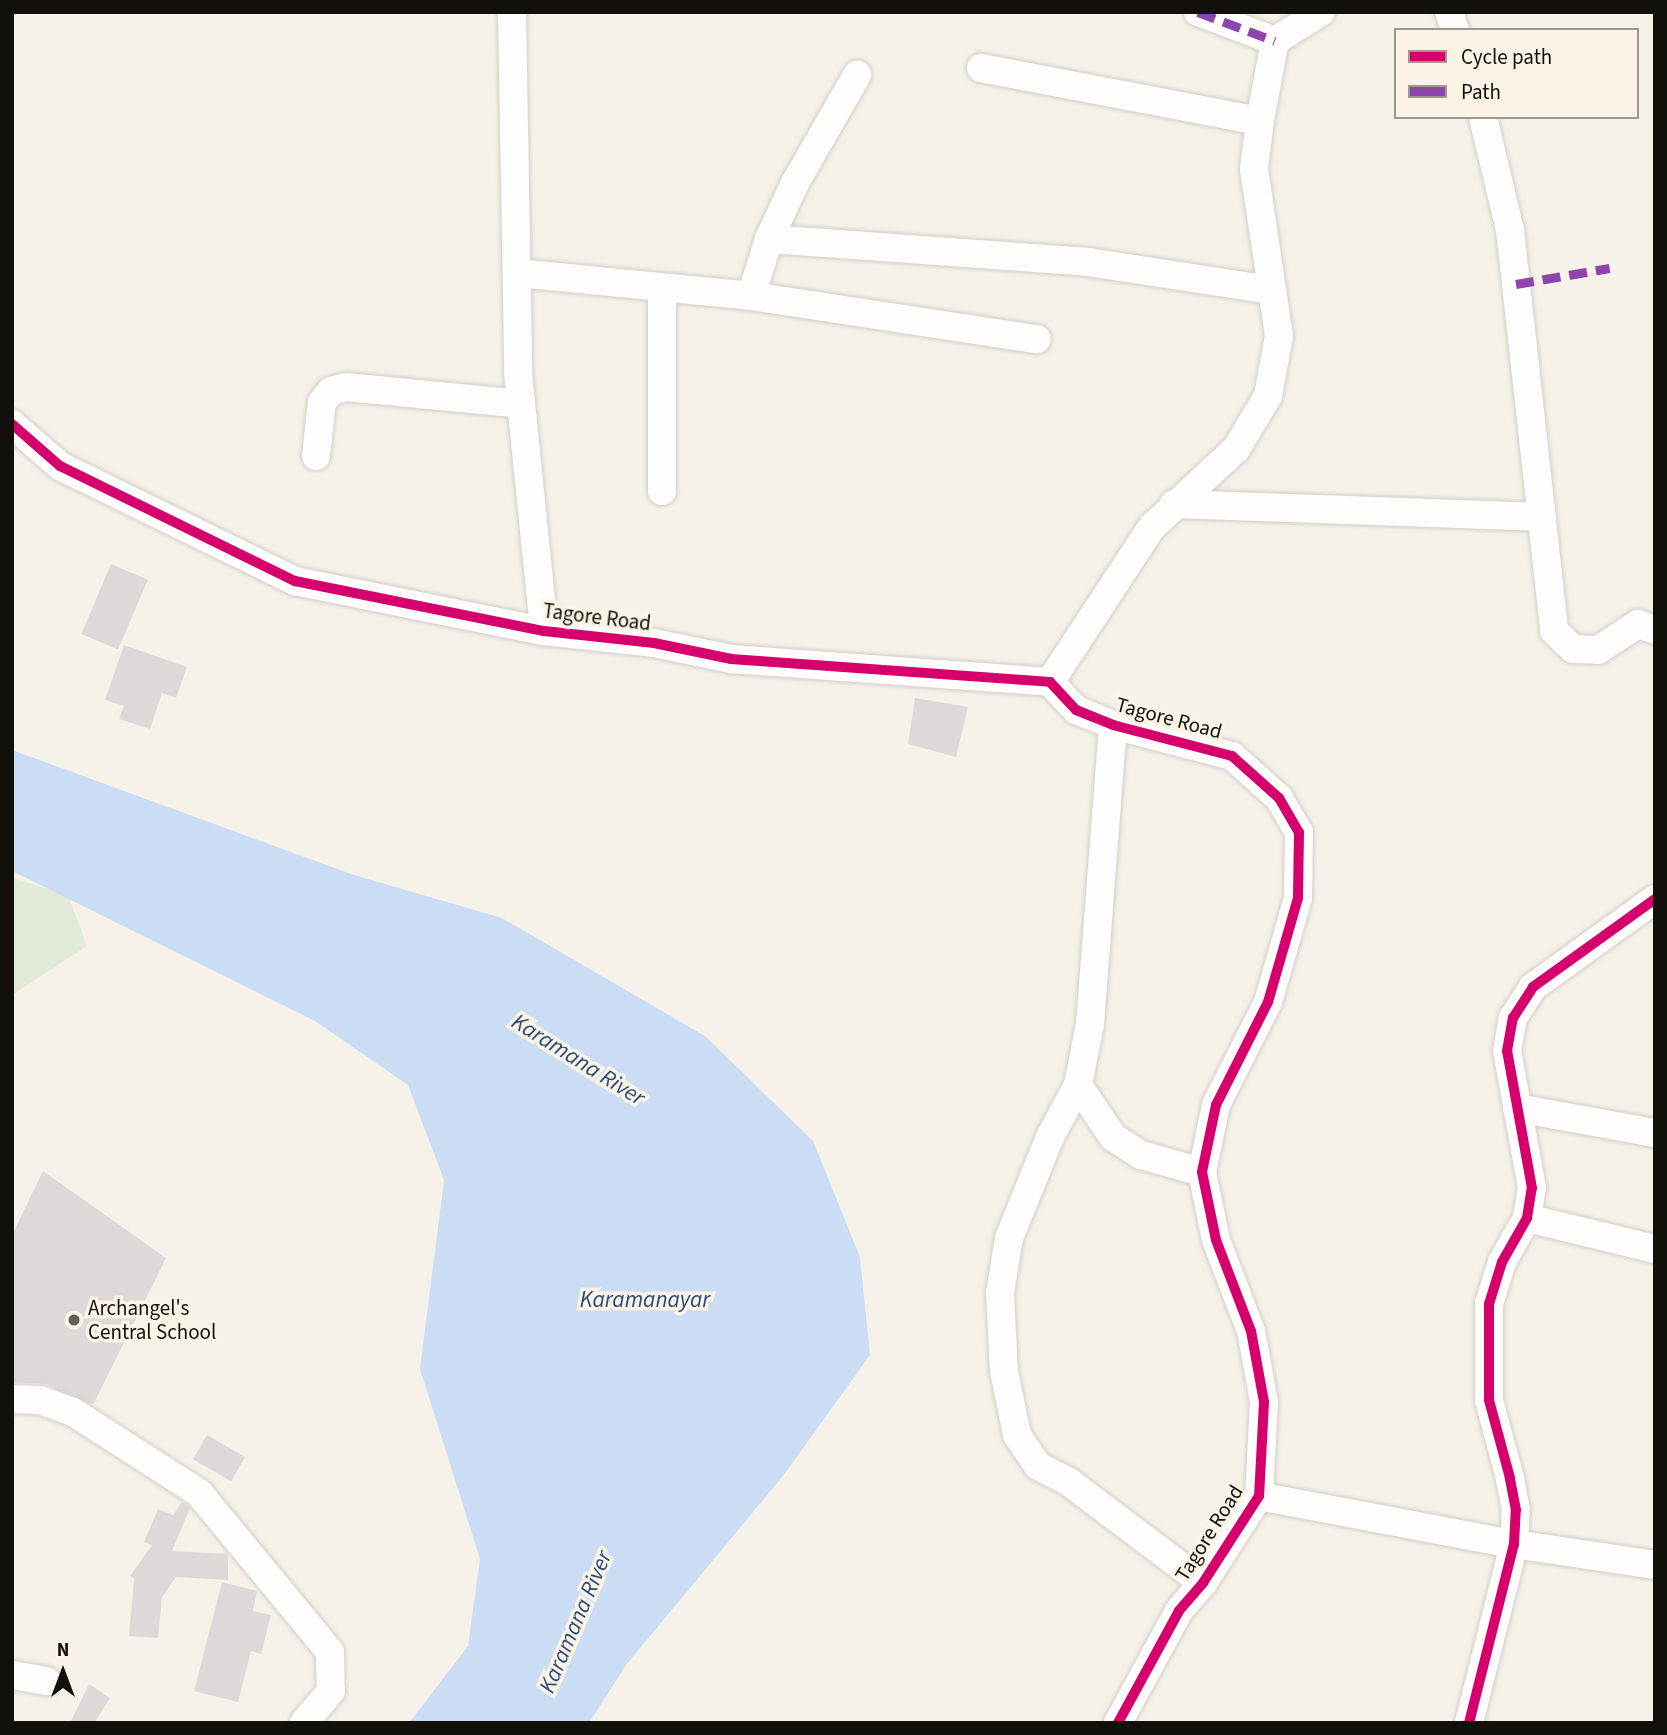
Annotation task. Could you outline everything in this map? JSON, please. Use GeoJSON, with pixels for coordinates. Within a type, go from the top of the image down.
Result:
{"type":"FeatureCollection","features":[{"type":"Feature","properties":{"kind":"street"},"geometry":{"type":"LineString","coordinates":[[512,12],[521,404],[544,631]]}},
{"type":"Feature","properties":{"kind":"street"},"geometry":{"type":"LineString","coordinates":[[1198,12],[1275,41]]}},
{"type":"Feature","properties":{"kind":"street"},"geometry":{"type":"LineString","coordinates":[[1050,682],[1152,527],[1236,449],[1268,396],[1279,337],[1254,169],[1260,121],[1275,41],[1321,12]]}},
{"type":"Feature","properties":{"kind":"street"},"geometry":{"type":"LineString","coordinates":[[981,68],[1260,121]]}},
{"type":"Feature","properties":{"kind":"street"},"geometry":{"type":"LineString","coordinates":[[751,296],[769,239],[795,183],[857,75]]}},
{"type":"Feature","properties":{"kind":"street"},"geometry":{"type":"LineString","coordinates":[[1483,119],[1510,230],[1534,425],[1539,517],[1554,631],[1573,649],[1598,650],[1638,624],[1655,630]]}},
{"type":"Feature","properties":{"kind":"street"},"geometry":{"type":"LineString","coordinates":[[769,239],[1088,262],[1272,290]]}},
{"type":"Feature","properties":{"kind":"street"},"geometry":{"type":"LineString","coordinates":[[518,273],[662,290],[751,296],[1037,339]]}},
{"type":"Feature","properties":{"kind":"street"},"geometry":{"type":"LineString","coordinates":[[662,290],[662,491]]}},
{"type":"Feature","properties":{"kind":"street"},"geometry":{"type":"LineString","coordinates":[[316,456],[323,402],[331,391],[346,387],[521,404]]}},
{"type":"Feature","properties":{"kind":"street","name":"Tagore Road"},"geometry":{"type":"LineString","coordinates":[[12,424],[60,466],[295,581],[544,631],[654,643],[731,659],[1050,682],[1076,709],[1113,725],[1232,756],[1279,798],[1299,832],[1299,886],[1289,940],[1268,1002],[1216,1104],[1202,1172],[1216,1240],[1251,1331],[1264,1402],[1259,1496],[1203,1583],[1179,1611],[1118,1723]]}},
{"type":"Feature","properties":{"kind":"street"},"geometry":{"type":"LineString","coordinates":[[1174,504],[1539,517]]}},
{"type":"Feature","properties":{"kind":"street"},"geometry":{"type":"LineString","coordinates":[[1113,725],[1090,1024],[1078,1085],[1049,1137],[1009,1238],[1000,1293],[1004,1371],[1017,1435],[1038,1466],[1069,1482],[1203,1583]]}},
{"type":"Feature","properties":{"kind":"street"},"geometry":{"type":"LineString","coordinates":[[1469,1723],[1514,1544],[1516,1510],[1489,1400],[1489,1304],[1502,1262],[1527,1218],[1532,1188],[1507,1051],[1513,1018],[1533,987],[1655,899]]}},
{"type":"Feature","properties":{"kind":"street"},"geometry":{"type":"LineString","coordinates":[[1078,1085],[1113,1138],[1141,1155],[1202,1172]]}},
{"type":"Feature","properties":{"kind":"street"},"geometry":{"type":"LineString","coordinates":[[1517,1108],[1655,1133]]}},
{"type":"Feature","properties":{"kind":"street"},"geometry":{"type":"LineString","coordinates":[[1527,1218],[1655,1249]]}},
{"type":"Feature","properties":{"kind":"street"},"geometry":{"type":"LineString","coordinates":[[12,1399],[40,1400],[74,1412],[199,1493],[330,1652],[331,1691],[304,1723]]}},
{"type":"Feature","properties":{"kind":"street"},"geometry":{"type":"LineString","coordinates":[[1259,1496],[1514,1544],[1655,1565]]}},
{"type":"Feature","properties":{"kind":"street"},"geometry":{"type":"LineString","coordinates":[[12,1675],[46,1681]]}},
{"type":"Feature","properties":{"kind":"green space"},"geometry":{"type":"Polygon","coordinates":[[[12,878],[68,895],[87,946],[12,995],[12,878]]]}},
{"type":"Feature","properties":{"kind":"water","name":"Karamanayar"},"geometry":{"type":"Polygon","coordinates":[[[12,750],[354,875],[502,918],[705,1036],[813,1141],[860,1257],[870,1355],[783,1476],[626,1665],[589,1723],[409,1723],[468,1646],[480,1559],[420,1369],[444,1180],[408,1085],[315,1021],[12,871],[12,750]]]}},
{"type":"Feature","properties":{"kind":"building"},"geometry":{"type":"Polygon","coordinates":[[[111,564],[148,580],[118,650],[81,634],[111,564]]]}},
{"type":"Feature","properties":{"kind":"building"},"geometry":{"type":"Polygon","coordinates":[[[124,645],[187,667],[176,698],[162,693],[150,729],[119,719],[124,706],[105,700],[124,645]]]}},
{"type":"Feature","properties":{"kind":"building"},"geometry":{"type":"Polygon","coordinates":[[[915,698],[968,707],[956,757],[908,744],[915,698]]]}},
{"type":"Feature","properties":{"kind":"building","name":"Archangel's Central School"},"geometry":{"type":"Polygon","coordinates":[[[43,1171],[166,1258],[93,1405],[46,1384],[12,1382],[12,1235],[43,1171]]]}},
{"type":"Feature","properties":{"kind":"building"},"geometry":{"type":"Polygon","coordinates":[[[207,1435],[245,1457],[231,1481],[193,1459],[207,1435]]]}},
{"type":"Feature","properties":{"kind":"building"},"geometry":{"type":"Polygon","coordinates":[[[182,1502],[190,1508],[172,1551],[228,1554],[228,1580],[176,1577],[162,1597],[158,1638],[129,1636],[134,1579],[130,1576],[152,1545],[144,1542],[158,1509],[173,1515],[182,1502]]]}},
{"type":"Feature","properties":{"kind":"building"},"geometry":{"type":"Polygon","coordinates":[[[222,1582],[257,1591],[253,1611],[271,1615],[261,1654],[251,1651],[238,1702],[194,1691],[222,1582]]]}},
{"type":"Feature","properties":{"kind":"building"},"geometry":{"type":"Polygon","coordinates":[[[89,1684],[110,1698],[94,1723],[70,1723],[89,1684]]]}},
{"type":"Feature","properties":{"kind":"marked path"},"geometry":{"type":"LineString","coordinates":[[1198,12],[1275,41]]}},
{"type":"Feature","properties":{"kind":"marked path"},"geometry":{"type":"LineString","coordinates":[[1516,284],[1610,268]]}},
{"type":"Feature","properties":{"kind":"cycle path"},"geometry":{"type":"LineString","coordinates":[[12,424],[60,466],[295,581],[544,631],[654,643],[731,659],[1050,682],[1076,710],[1113,725],[1232,756],[1279,798],[1299,832],[1298,898],[1268,1002],[1216,1105],[1202,1172],[1216,1240],[1251,1331],[1264,1402],[1259,1496],[1203,1583],[1179,1611],[1118,1723]]}},
{"type":"Feature","properties":{"kind":"cycle path"},"geometry":{"type":"LineString","coordinates":[[1469,1723],[1514,1544],[1516,1510],[1489,1400],[1489,1304],[1502,1262],[1527,1218],[1532,1188],[1507,1051],[1513,1018],[1533,987],[1655,899]]}},
{"type":"Feature","properties":{"kind":"place","name":"Archangel's Central School"},"geometry":{"type":"Point","coordinates":[74,1320]}},
{"type":"Feature","properties":{"kind":"water label","name":"Karamana River"},"geometry":{"type":"Point","coordinates":[578,1060]}},
{"type":"Feature","properties":{"kind":"water label","name":"Karamana River"},"geometry":{"type":"Point","coordinates":[576,1622]}}]}
